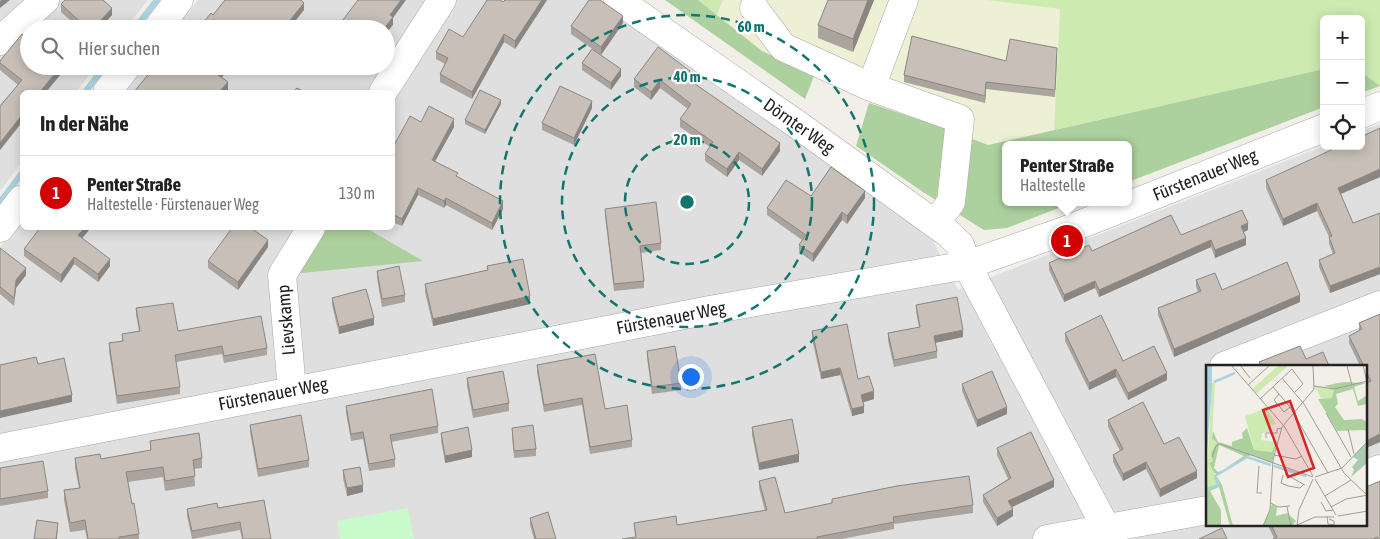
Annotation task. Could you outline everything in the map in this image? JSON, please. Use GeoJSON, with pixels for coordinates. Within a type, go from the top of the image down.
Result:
{"type":"FeatureCollection","features":[{"type":"Feature","properties":{"kind":"street"},"geometry":{"type":"LineString","coordinates":[[23,20],[45,0]]}},
{"type":"Feature","properties":{"kind":"street"},"geometry":{"type":"LineString","coordinates":[[164,20],[179,0]]}},
{"type":"Feature","properties":{"kind":"street"},"geometry":{"type":"LineString","coordinates":[[395,73],[442,0]]}},
{"type":"Feature","properties":{"kind":"street","name":"Dörnter Weg"},"geometry":{"type":"LineString","coordinates":[[618,0],[798,124],[935,224],[960,245],[967,265],[1109,534]]}},
{"type":"Feature","properties":{"kind":"street"},"geometry":{"type":"LineString","coordinates":[[871,87],[904,0]]}},
{"type":"Feature","properties":{"kind":"street"},"geometry":{"type":"LineString","coordinates":[[754,8],[783,47],[871,87],[960,119],[951,202],[935,224]]}},
{"type":"Feature","properties":{"kind":"street"},"geometry":{"type":"LineString","coordinates":[[0,41],[20,23]]}},
{"type":"Feature","properties":{"kind":"street"},"geometry":{"type":"LineString","coordinates":[[108,90],[120,75]]}},
{"type":"Feature","properties":{"kind":"street"},"geometry":{"type":"LineString","coordinates":[[384,90],[394,75]]}},
{"type":"Feature","properties":{"kind":"street"},"geometry":{"type":"LineString","coordinates":[[1365,112],[1380,106]]}},
{"type":"Feature","properties":{"kind":"street","name":"Fürstenauer Weg"},"geometry":{"type":"LineString","coordinates":[[1132,204],[1320,130]]}},
{"type":"Feature","properties":{"kind":"street"},"geometry":{"type":"LineString","coordinates":[[0,228],[20,202]]}},
{"type":"Feature","properties":{"kind":"street","name":"Fürstenauer Weg"},"geometry":{"type":"LineString","coordinates":[[0,448],[710,310],[967,265],[1064,231],[1127,206]]}},
{"type":"Feature","properties":{"kind":"street","name":"Lievskamp"},"geometry":{"type":"LineString","coordinates":[[292,390],[282,275],[310,230]]}},
{"type":"Feature","properties":{"kind":"street"},"geometry":{"type":"LineString","coordinates":[[1227,365],[1380,304]]}},
{"type":"Feature","properties":{"kind":"street"},"geometry":{"type":"LineString","coordinates":[[1368,473],[1380,469]]}},
{"type":"Feature","properties":{"kind":"street"},"geometry":{"type":"LineString","coordinates":[[1047,539],[1109,534],[1206,510]]}},
{"type":"Feature","properties":{"kind":"shaded area"},"geometry":{"type":"Polygon","coordinates":[[[0,0],[148,0],[132,20],[20,20],[20,75],[89,75],[78,90],[20,90],[20,165],[0,191],[0,0]]]}},
{"type":"Feature","properties":{"kind":"shaded area"},"geometry":{"type":"Polygon","coordinates":[[[198,0],[600,0],[651,40],[869,187],[929,233],[958,290],[1320,148],[1320,150],[1365,150],[1365,130],[1380,124],[1380,539],[0,539],[0,247],[20,222],[20,230],[395,230],[395,90],[126,90],[138,75],[395,75],[395,20],[182,20],[198,0]]]}},
{"type":"Feature","properties":{"kind":"green space"},"geometry":{"type":"Polygon","coordinates":[[[665,0],[698,0],[762,51],[814,76],[805,99],[665,0]]]}},
{"type":"Feature","properties":{"kind":"green space"},"geometry":{"type":"Polygon","coordinates":[[[698,0],[723,0],[717,15],[698,0]]]}},
{"type":"Feature","properties":{"kind":"green space"},"geometry":{"type":"Polygon","coordinates":[[[723,0],[987,0],[1060,9],[1054,130],[988,145],[944,128],[868,103],[762,51],[717,15],[723,0]]]}},
{"type":"Feature","properties":{"kind":"green space"},"geometry":{"type":"Polygon","coordinates":[[[987,0],[1380,0],[1380,86],[1365,75],[1365,15],[1320,15],[1320,70],[1054,130],[1060,9],[987,0]]]}},
{"type":"Feature","properties":{"kind":"green space"},"geometry":{"type":"Polygon","coordinates":[[[1320,70],[1320,109],[1132,180],[1132,141],[1006,141],[1320,70]]]}},
{"type":"Feature","properties":{"kind":"green space"},"geometry":{"type":"Polygon","coordinates":[[[1365,75],[1380,86],[1365,92],[1365,75]]]}},
{"type":"Feature","properties":{"kind":"green space"},"geometry":{"type":"Polygon","coordinates":[[[869,103],[988,145],[1002,142],[1002,206],[1064,206],[1007,228],[984,230],[923,192],[856,146],[869,103]]]}},
{"type":"Feature","properties":{"kind":"green space"},"geometry":{"type":"Polygon","coordinates":[[[310,230],[369,230],[423,261],[282,275],[310,230]]]}},
{"type":"Feature","properties":{"kind":"green space"},"geometry":{"type":"Polygon","coordinates":[[[408,508],[414,539],[340,539],[337,521],[408,508]]]}},
{"type":"Feature","properties":{"kind":"building"},"geometry":{"type":"Polygon","coordinates":[[[65,0],[103,0],[112,8],[101,20],[78,20],[61,4],[65,0]]]}},
{"type":"Feature","properties":{"kind":"building"},"geometry":{"type":"Polygon","coordinates":[[[225,0],[301,0],[304,3],[290,20],[205,20],[211,13],[213,15],[225,0]]]}},
{"type":"Feature","properties":{"kind":"building"},"geometry":{"type":"Polygon","coordinates":[[[358,0],[401,0],[390,15],[393,17],[391,20],[343,20],[358,0]]]}},
{"type":"Feature","properties":{"kind":"building"},"geometry":{"type":"Polygon","coordinates":[[[487,0],[500,0],[503,2],[505,0],[542,0],[515,41],[504,34],[472,92],[440,74],[448,58],[436,52],[449,29],[463,37],[487,0]]]}},
{"type":"Feature","properties":{"kind":"building"},"geometry":{"type":"Polygon","coordinates":[[[589,0],[600,0],[623,16],[601,47],[571,26],[589,0]]]}},
{"type":"Feature","properties":{"kind":"building"},"geometry":{"type":"Polygon","coordinates":[[[828,0],[868,0],[853,39],[818,25],[828,0]]]}},
{"type":"Feature","properties":{"kind":"building"},"geometry":{"type":"Polygon","coordinates":[[[20,36],[20,75],[54,75],[42,90],[20,90],[20,118],[0,143],[0,106],[22,80],[0,63],[20,36]]]}},
{"type":"Feature","properties":{"kind":"building"},"geometry":{"type":"Polygon","coordinates":[[[912,36],[1006,61],[1010,39],[1057,48],[1055,90],[986,82],[985,96],[904,75],[912,36]]]}},
{"type":"Feature","properties":{"kind":"building"},"geometry":{"type":"Polygon","coordinates":[[[658,47],[690,71],[685,77],[780,143],[762,169],[739,152],[727,169],[705,154],[713,142],[680,119],[691,104],[660,80],[651,92],[634,79],[658,47]]]}},
{"type":"Feature","properties":{"kind":"building"},"geometry":{"type":"Polygon","coordinates":[[[592,49],[621,69],[611,83],[582,63],[592,49]]]}},
{"type":"Feature","properties":{"kind":"building"},"geometry":{"type":"Polygon","coordinates":[[[148,75],[218,75],[228,82],[221,90],[136,90],[148,75]]]}},
{"type":"Feature","properties":{"kind":"building"},"geometry":{"type":"Polygon","coordinates":[[[560,86],[592,101],[574,138],[542,123],[560,86]]]}},
{"type":"Feature","properties":{"kind":"building"},"geometry":{"type":"Polygon","coordinates":[[[480,90],[501,100],[485,130],[465,120],[480,90]]]}},
{"type":"Feature","properties":{"kind":"building"},"geometry":{"type":"Polygon","coordinates":[[[429,106],[454,119],[432,160],[458,173],[456,176],[503,201],[492,223],[446,198],[444,201],[418,188],[402,219],[395,216],[395,144],[410,116],[421,122],[429,106]]]}},
{"type":"Feature","properties":{"kind":"building"},"geometry":{"type":"Polygon","coordinates":[[[1380,128],[1380,169],[1338,188],[1353,223],[1380,213],[1380,267],[1330,286],[1319,260],[1335,253],[1329,237],[1332,236],[1317,203],[1283,219],[1266,180],[1331,150],[1365,150],[1365,135],[1380,128]]]}},
{"type":"Feature","properties":{"kind":"building"},"geometry":{"type":"Polygon","coordinates":[[[831,167],[865,191],[847,216],[842,212],[813,254],[799,245],[806,235],[767,208],[786,180],[811,196],[831,167]]]}},
{"type":"Feature","properties":{"kind":"building"},"geometry":{"type":"Polygon","coordinates":[[[656,202],[661,243],[640,246],[644,281],[614,284],[605,209],[656,202]]]}},
{"type":"Feature","properties":{"kind":"building"},"geometry":{"type":"Polygon","coordinates":[[[1242,210],[1248,223],[1241,226],[1246,238],[1215,250],[1211,240],[1099,290],[1095,281],[1064,295],[1049,263],[1089,245],[1092,251],[1171,215],[1181,235],[1242,210]]]}},
{"type":"Feature","properties":{"kind":"building"},"geometry":{"type":"Polygon","coordinates":[[[38,230],[83,230],[78,235],[110,259],[98,274],[74,257],[61,275],[24,249],[38,230]]]}},
{"type":"Feature","properties":{"kind":"building"},"geometry":{"type":"Polygon","coordinates":[[[231,230],[254,230],[268,240],[238,282],[208,261],[231,230]]]}},
{"type":"Feature","properties":{"kind":"building"},"geometry":{"type":"Polygon","coordinates":[[[0,248],[26,268],[16,280],[14,298],[0,287],[0,248]]]}},
{"type":"Feature","properties":{"kind":"building"},"geometry":{"type":"Polygon","coordinates":[[[523,259],[530,296],[433,319],[425,284],[488,270],[487,266],[523,259]]]}},
{"type":"Feature","properties":{"kind":"building"},"geometry":{"type":"Polygon","coordinates":[[[1287,262],[1300,295],[1174,349],[1158,308],[1201,291],[1196,280],[1215,273],[1222,290],[1287,262]]]}},
{"type":"Feature","properties":{"kind":"building"},"geometry":{"type":"Polygon","coordinates":[[[399,266],[405,295],[382,299],[377,271],[399,266]]]}},
{"type":"Feature","properties":{"kind":"building"},"geometry":{"type":"Polygon","coordinates":[[[366,289],[374,318],[339,327],[332,298],[366,289]]]}},
{"type":"Feature","properties":{"kind":"building"},"geometry":{"type":"Polygon","coordinates":[[[957,297],[963,330],[934,336],[937,351],[894,360],[888,333],[920,327],[916,305],[957,297]]]}},
{"type":"Feature","properties":{"kind":"building"},"geometry":{"type":"Polygon","coordinates":[[[173,303],[178,331],[261,316],[267,348],[224,356],[222,346],[175,355],[180,387],[117,396],[109,343],[123,341],[122,334],[140,331],[136,308],[173,303]]]}},
{"type":"Feature","properties":{"kind":"building"},"geometry":{"type":"Polygon","coordinates":[[[1380,314],[1380,434],[1368,440],[1368,382],[1371,381],[1368,376],[1368,365],[1364,365],[1349,336],[1362,329],[1359,323],[1380,314]]]}},
{"type":"Feature","properties":{"kind":"building"},"geometry":{"type":"Polygon","coordinates":[[[1101,315],[1123,361],[1154,346],[1167,373],[1128,393],[1116,369],[1089,383],[1065,333],[1101,315]]]}},
{"type":"Feature","properties":{"kind":"building"},"geometry":{"type":"Polygon","coordinates":[[[847,324],[858,379],[869,376],[874,391],[861,395],[864,406],[852,409],[840,368],[821,372],[812,331],[847,324]]]}},
{"type":"Feature","properties":{"kind":"building"},"geometry":{"type":"Polygon","coordinates":[[[675,346],[681,383],[652,387],[647,351],[675,346]]]}},
{"type":"Feature","properties":{"kind":"building"},"geometry":{"type":"Polygon","coordinates":[[[1300,346],[1306,359],[1323,352],[1329,365],[1260,365],[1259,362],[1300,346]]]}},
{"type":"Feature","properties":{"kind":"building"},"geometry":{"type":"Polygon","coordinates":[[[595,354],[605,409],[627,405],[632,440],[590,447],[582,398],[544,405],[537,365],[595,354]]]}},
{"type":"Feature","properties":{"kind":"building"},"geometry":{"type":"Polygon","coordinates":[[[36,357],[38,364],[64,358],[72,395],[0,411],[0,365],[36,357]]]}},
{"type":"Feature","properties":{"kind":"building"},"geometry":{"type":"Polygon","coordinates":[[[503,371],[509,403],[473,410],[467,378],[503,371]]]}},
{"type":"Feature","properties":{"kind":"building"},"geometry":{"type":"Polygon","coordinates":[[[992,371],[1007,407],[977,420],[962,384],[992,371]]]}},
{"type":"Feature","properties":{"kind":"building"},"geometry":{"type":"Polygon","coordinates":[[[432,389],[438,426],[390,435],[395,459],[369,464],[363,432],[351,434],[346,406],[432,389]]]}},
{"type":"Feature","properties":{"kind":"building"},"geometry":{"type":"Polygon","coordinates":[[[1143,402],[1164,444],[1179,437],[1197,471],[1160,489],[1146,462],[1123,474],[1113,455],[1123,449],[1108,420],[1143,402]]]}},
{"type":"Feature","properties":{"kind":"building"},"geometry":{"type":"Polygon","coordinates":[[[301,415],[309,460],[258,469],[250,425],[301,415]]]}},
{"type":"Feature","properties":{"kind":"building"},"geometry":{"type":"Polygon","coordinates":[[[792,419],[799,454],[759,463],[752,427],[792,419]]]}},
{"type":"Feature","properties":{"kind":"building"},"geometry":{"type":"Polygon","coordinates":[[[533,425],[536,449],[514,451],[512,428],[533,425]]]}},
{"type":"Feature","properties":{"kind":"building"},"geometry":{"type":"Polygon","coordinates":[[[468,427],[472,450],[445,456],[441,433],[468,427]]]}},
{"type":"Feature","properties":{"kind":"building"},"geometry":{"type":"Polygon","coordinates":[[[1031,432],[1054,480],[1008,501],[1013,509],[997,518],[983,495],[1011,478],[997,448],[1031,432]]]}},
{"type":"Feature","properties":{"kind":"building"},"geometry":{"type":"Polygon","coordinates":[[[199,433],[202,458],[193,460],[195,476],[165,481],[163,467],[126,472],[139,534],[119,537],[119,539],[88,539],[85,520],[70,523],[64,490],[80,488],[75,458],[100,454],[101,459],[151,450],[150,441],[199,433]]]}},
{"type":"Feature","properties":{"kind":"building"},"geometry":{"type":"Polygon","coordinates":[[[43,461],[48,491],[0,499],[0,468],[43,461]]]}},
{"type":"Feature","properties":{"kind":"building"},"geometry":{"type":"Polygon","coordinates":[[[360,467],[363,485],[347,488],[343,470],[360,467]]]}},
{"type":"Feature","properties":{"kind":"building"},"geometry":{"type":"Polygon","coordinates":[[[969,476],[973,505],[893,517],[894,522],[817,537],[817,539],[622,539],[636,537],[634,523],[676,516],[677,525],[767,510],[759,481],[775,477],[785,513],[832,503],[832,499],[897,486],[969,476]]]}},
{"type":"Feature","properties":{"kind":"building"},"geometry":{"type":"Polygon","coordinates":[[[1380,481],[1380,539],[1377,537],[1373,539],[1273,539],[1277,537],[1272,526],[1368,526],[1368,486],[1380,481]]]}},
{"type":"Feature","properties":{"kind":"building"},"geometry":{"type":"Polygon","coordinates":[[[264,500],[271,539],[243,539],[240,522],[192,531],[187,509],[217,503],[218,508],[264,500]]]}},
{"type":"Feature","properties":{"kind":"building"},"geometry":{"type":"Polygon","coordinates":[[[548,512],[556,539],[536,539],[530,518],[548,512]]]}},
{"type":"Feature","properties":{"kind":"building"},"geometry":{"type":"Polygon","coordinates":[[[37,520],[58,523],[56,539],[34,539],[37,520]]]}},
{"type":"Feature","properties":{"kind":"building"},"geometry":{"type":"Polygon","coordinates":[[[1222,528],[1227,539],[1199,539],[1222,528]]]}},
{"type":"Feature","properties":{"kind":"waterway"},"geometry":{"type":"LineString","coordinates":[[141,20],[157,0]]}},
{"type":"Feature","properties":{"kind":"waterway"},"geometry":{"type":"LineString","coordinates":[[87,90],[98,75]]}},
{"type":"Feature","properties":{"kind":"waterway"},"geometry":{"type":"LineString","coordinates":[[0,202],[20,176]]}},
{"type":"Feature","properties":{"kind":"place","name":"Penter Straße"},"geometry":{"type":"Point","coordinates":[1067,241]}}]}
